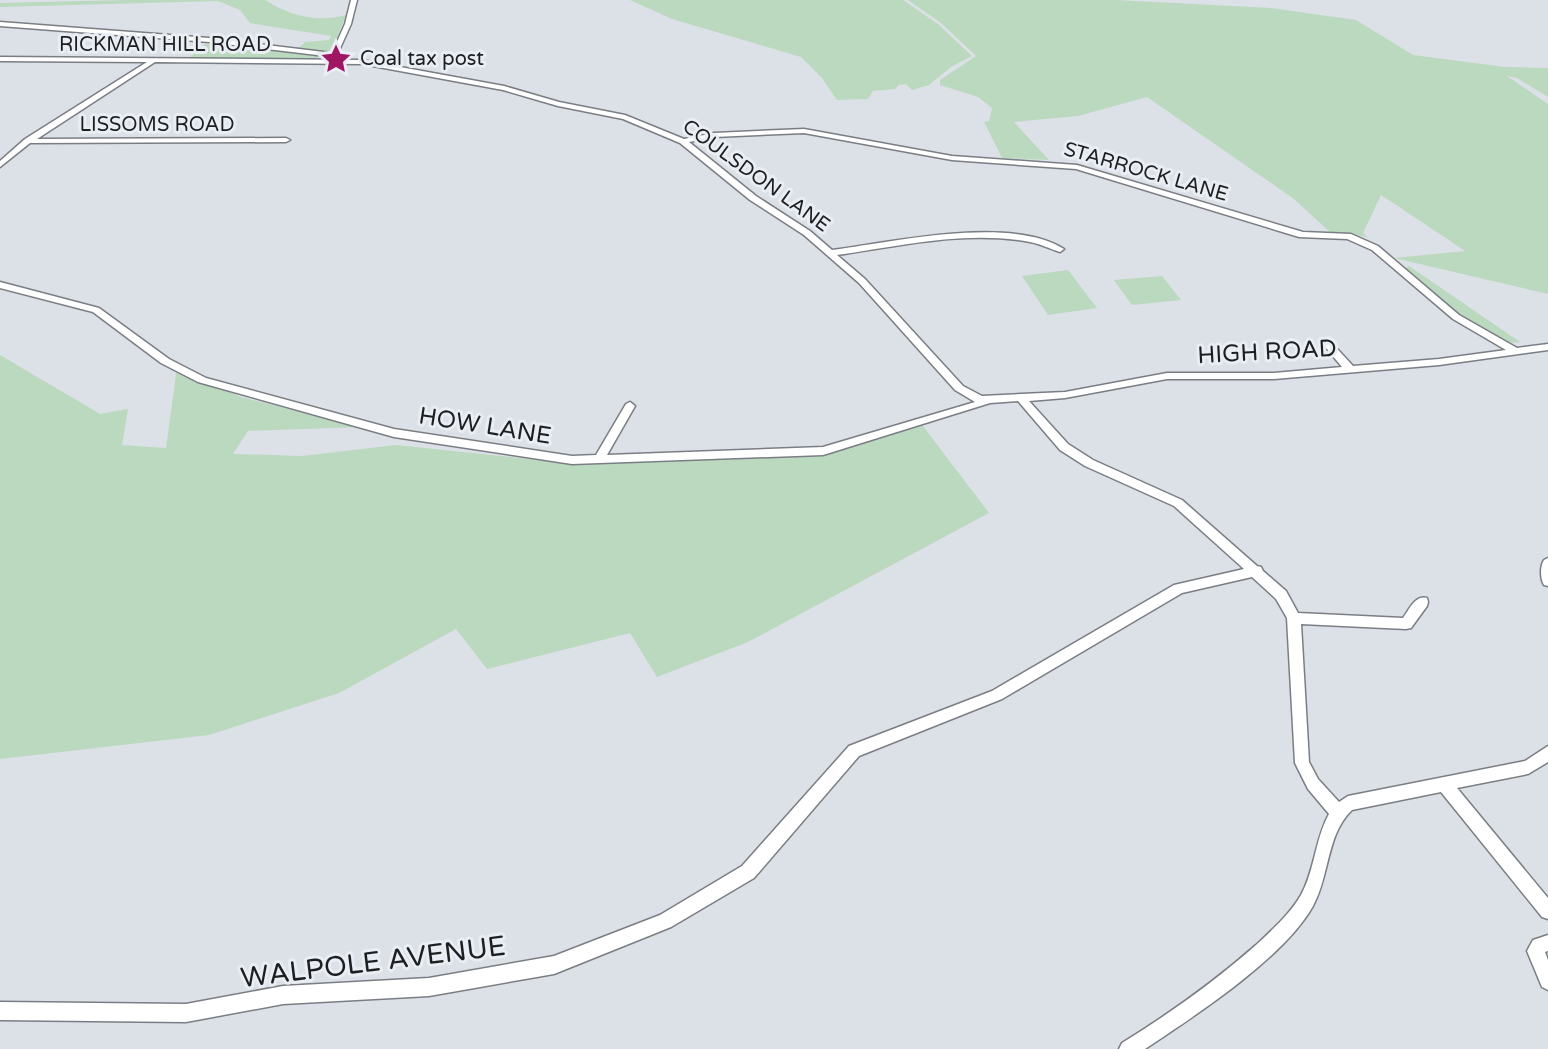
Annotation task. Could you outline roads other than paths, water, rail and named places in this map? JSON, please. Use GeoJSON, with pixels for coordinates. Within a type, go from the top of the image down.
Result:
{"type":"FeatureCollection","features":[{"type":"Feature","properties":{"kind":"street"},"geometry":{"type":"LineString","coordinates":[[0,24],[224,42],[332,58],[348,24],[354,0]]}},
{"type":"Feature","properties":{"kind":"street","name":"COULSDON LANE"},"geometry":{"type":"LineString","coordinates":[[332,58],[504,88],[558,104],[625,117],[683,141],[753,198],[801,228],[862,281],[959,388],[988,402]]}},
{"type":"Feature","properties":{"kind":"street","name":"RICKMAN HILL ROAD"},"geometry":{"type":"LineString","coordinates":[[0,59],[152,62],[332,58]]}},
{"type":"Feature","properties":{"kind":"street"},"geometry":{"type":"LineString","coordinates":[[0,165],[28,141],[152,62]]}},
{"type":"Feature","properties":{"kind":"street","name":"STARROCK LANE"},"geometry":{"type":"LineString","coordinates":[[683,141],[714,135],[804,131],[952,158],[1077,167],[1302,235],[1348,236],[1375,248],[1456,317],[1515,351]]}},
{"type":"Feature","properties":{"kind":"street","name":"LISSOMS ROAD"},"geometry":{"type":"LineString","coordinates":[[28,141],[286,140]]}},
{"type":"Feature","properties":{"kind":"street"},"geometry":{"type":"LineString","coordinates":[[830,253],[1005,233],[1042,240],[1060,249]]}},
{"type":"Feature","properties":{"kind":"street","name":"HOW LANE"},"geometry":{"type":"LineString","coordinates":[[0,285],[96,310],[165,361],[215,384],[394,433],[572,460],[823,451],[988,402]]}},
{"type":"Feature","properties":{"kind":"street"},"geometry":{"type":"LineString","coordinates":[[1326,342],[1349,368]]}},
{"type":"Feature","properties":{"kind":"street","name":"HIGH ROAD"},"geometry":{"type":"LineString","coordinates":[[988,402],[1023,400],[1167,376],[1274,376],[1439,362],[1548,347]]}},
{"type":"Feature","properties":{"kind":"street"},"geometry":{"type":"LineString","coordinates":[[1023,400],[1064,447],[1089,463],[1178,503],[1281,595],[1294,618],[1302,763],[1313,784],[1337,811]]}},
{"type":"Feature","properties":{"kind":"street"},"geometry":{"type":"LineString","coordinates":[[599,459],[630,406]]}},
{"type":"Feature","properties":{"kind":"street"},"geometry":{"type":"LineString","coordinates":[[1548,563],[1548,581]]}},
{"type":"Feature","properties":{"kind":"street","name":"WALPOLE AVENUE"},"geometry":{"type":"LineString","coordinates":[[0,1011],[186,1013],[283,995],[429,987],[554,965],[665,921],[748,872],[854,751],[997,695],[1179,589],[1257,571]]}},
{"type":"Feature","properties":{"kind":"street"},"geometry":{"type":"LineString","coordinates":[[1294,618],[1406,624],[1422,602]]}},
{"type":"Feature","properties":{"kind":"street"},"geometry":{"type":"LineString","coordinates":[[1128,1049],[1214,990],[1294,918],[1314,885],[1337,811],[1359,799],[1528,767],[1548,753]]}},
{"type":"Feature","properties":{"kind":"street"},"geometry":{"type":"LineString","coordinates":[[1444,784],[1548,911]]}},
{"type":"Feature","properties":{"kind":"street"},"geometry":{"type":"LineString","coordinates":[[1548,943],[1536,951],[1548,981]]}},
{"type":"Feature","properties":{"kind":"place","name":"Coal tax post"},"geometry":{"type":"Point","coordinates":[336,59]}}]}
